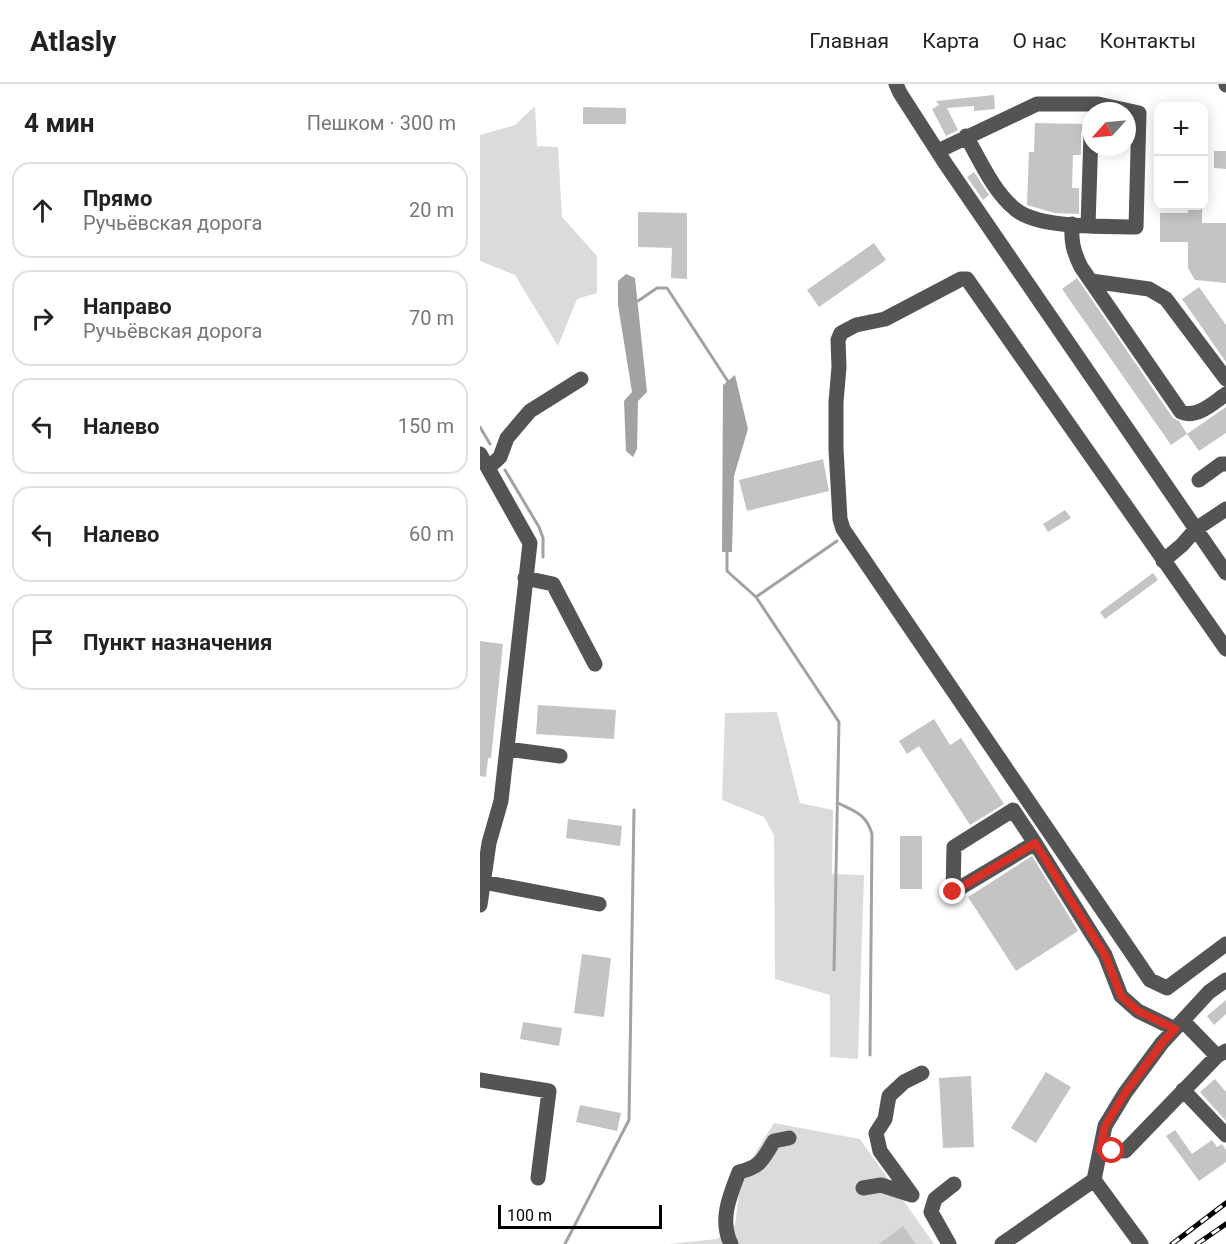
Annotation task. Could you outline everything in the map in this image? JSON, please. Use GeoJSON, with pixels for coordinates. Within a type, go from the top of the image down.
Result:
{"type":"FeatureCollection","features":[{"type":"Feature","properties":{"kind":"street"},"geometry":{"type":"LineString","coordinates":[[896,84],[938,151],[1226,573]]}},
{"type":"Feature","properties":{"kind":"street"},"geometry":{"type":"LineString","coordinates":[[938,151],[1037,104],[1082,107]]}},
{"type":"Feature","properties":{"kind":"street"},"geometry":{"type":"LineString","coordinates":[[966,136],[1002,196],[1016,210],[1034,220],[1088,226],[1136,227],[1138,113],[1136,113]]}},
{"type":"Feature","properties":{"kind":"street"},"geometry":{"type":"LineString","coordinates":[[1088,226],[1090,156]]}},
{"type":"Feature","properties":{"kind":"street"},"geometry":{"type":"LineString","coordinates":[[1072,224],[1073,251],[1181,412],[1187,414],[1198,412],[1226,394]]}},
{"type":"Feature","properties":{"kind":"street"},"geometry":{"type":"LineString","coordinates":[[1226,649],[967,279],[961,279],[885,319],[856,325],[842,333],[838,340],[836,449],[840,519],[843,529],[1150,980],[1167,988],[1226,944]]}},
{"type":"Feature","properties":{"kind":"street"},"geometry":{"type":"LineString","coordinates":[[1091,281],[1149,289],[1166,299],[1226,379]]}},
{"type":"Feature","properties":{"kind":"street"},"geometry":{"type":"LineString","coordinates":[[488,468],[500,457],[507,438],[530,411],[581,380]]}},
{"type":"Feature","properties":{"kind":"street"},"geometry":{"type":"LineString","coordinates":[[480,454],[530,543],[501,801],[489,843],[480,905]]}},
{"type":"Feature","properties":{"kind":"street"},"geometry":{"type":"LineString","coordinates":[[1198,480],[1221,464],[1226,464]]}},
{"type":"Feature","properties":{"kind":"street"},"geometry":{"type":"LineString","coordinates":[[1163,561],[1182,546],[1197,529],[1226,509]]}},
{"type":"Feature","properties":{"kind":"street"},"geometry":{"type":"LineString","coordinates":[[525,578],[553,584],[596,664]]}},
{"type":"Feature","properties":{"kind":"street"},"geometry":{"type":"LineString","coordinates":[[507,749],[560,756]]}},
{"type":"Feature","properties":{"kind":"street"},"geometry":{"type":"LineString","coordinates":[[1035,843],[953,892],[954,847],[1013,810],[1035,843],[1105,955],[1121,996],[1138,1011],[1179,1025],[1221,1053],[1125,1151],[1100,1150]]}},
{"type":"Feature","properties":{"kind":"street"},"geometry":{"type":"LineString","coordinates":[[483,882],[599,904]]}},
{"type":"Feature","properties":{"kind":"street"},"geometry":{"type":"LineString","coordinates":[[1002,1244],[1094,1180],[1105,1126],[1125,1093],[1162,1043],[1209,992],[1226,980]]}},
{"type":"Feature","properties":{"kind":"street"},"geometry":{"type":"LineString","coordinates":[[863,1188],[881,1185],[912,1195],[880,1151],[876,1133],[885,1119],[889,1096],[904,1082],[922,1073]]}},
{"type":"Feature","properties":{"kind":"street"},"geometry":{"type":"LineString","coordinates":[[480,1080],[549,1091],[538,1178]]}},
{"type":"Feature","properties":{"kind":"street"},"geometry":{"type":"LineString","coordinates":[[1183,1090],[1226,1135]]}},
{"type":"Feature","properties":{"kind":"street"},"geometry":{"type":"LineString","coordinates":[[731,1244],[727,1235],[727,1203],[739,1172],[754,1168],[760,1163],[774,1140],[789,1138]]}},
{"type":"Feature","properties":{"kind":"street"},"geometry":{"type":"LineString","coordinates":[[1094,1180],[1141,1244]]}},
{"type":"Feature","properties":{"kind":"street"},"geometry":{"type":"LineString","coordinates":[[949,1244],[931,1212],[935,1199],[954,1184]]}},
{"type":"Feature","properties":{"kind":"shaded area"},"geometry":{"type":"Polygon","coordinates":[[[535,106],[537,146],[558,147],[562,217],[597,256],[597,293],[577,299],[558,346],[515,275],[480,261],[480,135],[515,125],[535,106]]]}},
{"type":"Feature","properties":{"kind":"shaded area"},"geometry":{"type":"Polygon","coordinates":[[[626,274],[635,278],[647,392],[638,401],[637,449],[633,457],[626,451],[624,401],[632,392],[618,305],[618,281],[626,274]]]}},
{"type":"Feature","properties":{"kind":"shaded area"},"geometry":{"type":"Polygon","coordinates":[[[735,375],[748,429],[734,476],[732,552],[722,552],[723,385],[735,375]]]}},
{"type":"Feature","properties":{"kind":"shaded area"},"geometry":{"type":"Polygon","coordinates":[[[777,712],[800,803],[833,810],[832,874],[864,875],[858,1059],[830,1057],[830,995],[775,979],[774,835],[764,817],[722,800],[725,713],[777,712]]]}},
{"type":"Feature","properties":{"kind":"shaded area"},"geometry":{"type":"Polygon","coordinates":[[[774,1123],[860,1139],[934,1244],[669,1244],[717,1239],[735,1225],[741,1176],[774,1123]]]}},
{"type":"Feature","properties":{"kind":"building"},"geometry":{"type":"Polygon","coordinates":[[[994,95],[995,109],[974,111],[974,106],[947,108],[958,130],[946,136],[932,109],[939,105],[936,101],[994,95]]]}},
{"type":"Feature","properties":{"kind":"building"},"geometry":{"type":"Polygon","coordinates":[[[583,107],[626,108],[626,124],[583,124],[583,107]]]}},
{"type":"Feature","properties":{"kind":"building"},"geometry":{"type":"Polygon","coordinates":[[[1035,123],[1082,124],[1081,155],[1073,155],[1072,188],[1079,188],[1079,214],[1055,213],[1027,205],[1029,152],[1034,152],[1035,123]]]}},
{"type":"Feature","properties":{"kind":"building"},"geometry":{"type":"Polygon","coordinates":[[[1214,151],[1226,151],[1226,169],[1214,168],[1214,151]]]}},
{"type":"Feature","properties":{"kind":"building"},"geometry":{"type":"Polygon","coordinates":[[[974,172],[989,195],[983,200],[967,177],[974,172]]]}},
{"type":"Feature","properties":{"kind":"building"},"geometry":{"type":"Polygon","coordinates":[[[1188,210],[1202,210],[1202,223],[1226,223],[1226,283],[1195,280],[1188,268],[1188,242],[1160,242],[1160,213],[1188,213],[1188,210]]]}},
{"type":"Feature","properties":{"kind":"building"},"geometry":{"type":"Polygon","coordinates":[[[638,212],[687,213],[687,279],[671,278],[672,248],[638,247],[638,212]]]}},
{"type":"Feature","properties":{"kind":"building"},"geometry":{"type":"Polygon","coordinates":[[[874,243],[886,260],[819,307],[807,290],[874,243]]]}},
{"type":"Feature","properties":{"kind":"building"},"geometry":{"type":"Polygon","coordinates":[[[1077,278],[1173,418],[1179,421],[1187,434],[1171,445],[1062,289],[1077,278]]]}},
{"type":"Feature","properties":{"kind":"building"},"geometry":{"type":"Polygon","coordinates":[[[1199,287],[1226,325],[1226,362],[1182,299],[1199,287]]]}},
{"type":"Feature","properties":{"kind":"building"},"geometry":{"type":"Polygon","coordinates":[[[1226,407],[1226,433],[1199,451],[1187,434],[1226,407]]]}},
{"type":"Feature","properties":{"kind":"building"},"geometry":{"type":"Polygon","coordinates":[[[823,459],[829,491],[747,511],[739,480],[823,459]]]}},
{"type":"Feature","properties":{"kind":"building"},"geometry":{"type":"Polygon","coordinates":[[[1065,510],[1071,518],[1048,532],[1043,524],[1065,510]]]}},
{"type":"Feature","properties":{"kind":"building"},"geometry":{"type":"Polygon","coordinates":[[[1153,573],[1158,580],[1105,619],[1100,612],[1153,573]]]}},
{"type":"Feature","properties":{"kind":"building"},"geometry":{"type":"Polygon","coordinates":[[[480,641],[503,644],[491,758],[488,758],[486,777],[480,776],[480,641]]]}},
{"type":"Feature","properties":{"kind":"building"},"geometry":{"type":"Polygon","coordinates":[[[538,705],[616,710],[614,739],[536,734],[538,705]]]}},
{"type":"Feature","properties":{"kind":"building"},"geometry":{"type":"Polygon","coordinates":[[[934,719],[950,745],[961,738],[1004,804],[970,825],[919,746],[907,754],[899,741],[934,719]]]}},
{"type":"Feature","properties":{"kind":"building"},"geometry":{"type":"Polygon","coordinates":[[[568,819],[622,826],[620,846],[566,838],[568,819]]]}},
{"type":"Feature","properties":{"kind":"building"},"geometry":{"type":"Polygon","coordinates":[[[900,836],[922,836],[922,889],[900,889],[900,836]]]}},
{"type":"Feature","properties":{"kind":"building"},"geometry":{"type":"Polygon","coordinates":[[[1032,856],[1078,931],[1016,971],[968,897],[1032,856]]]}},
{"type":"Feature","properties":{"kind":"building"},"geometry":{"type":"Polygon","coordinates":[[[582,954],[611,958],[604,1017],[574,1013],[582,954]]]}},
{"type":"Feature","properties":{"kind":"building"},"geometry":{"type":"Polygon","coordinates":[[[1226,1000],[1226,1014],[1214,1025],[1207,1016],[1226,1000]]]}},
{"type":"Feature","properties":{"kind":"building"},"geometry":{"type":"Polygon","coordinates":[[[523,1022],[562,1028],[559,1046],[520,1039],[523,1022]]]}},
{"type":"Feature","properties":{"kind":"building"},"geometry":{"type":"Polygon","coordinates":[[[1046,1072],[1071,1087],[1036,1143],[1011,1128],[1046,1072]]]}},
{"type":"Feature","properties":{"kind":"building"},"geometry":{"type":"Polygon","coordinates":[[[971,1076],[974,1147],[943,1148],[939,1078],[971,1076]]]}},
{"type":"Feature","properties":{"kind":"building"},"geometry":{"type":"Polygon","coordinates":[[[1215,1079],[1226,1092],[1226,1121],[1200,1092],[1215,1079]]]}},
{"type":"Feature","properties":{"kind":"building"},"geometry":{"type":"Polygon","coordinates":[[[580,1105],[621,1113],[617,1131],[576,1122],[580,1105]]]}},
{"type":"Feature","properties":{"kind":"building"},"geometry":{"type":"Polygon","coordinates":[[[1175,1130],[1192,1154],[1212,1140],[1217,1147],[1222,1144],[1226,1150],[1226,1162],[1199,1181],[1166,1136],[1175,1130]]]}},
{"type":"Feature","properties":{"kind":"building"},"geometry":{"type":"Polygon","coordinates":[[[903,1226],[916,1244],[879,1244],[903,1226]]]}},
{"type":"Feature","properties":{"kind":"waterway"},"geometry":{"type":"LineString","coordinates":[[638,301],[657,288],[667,288],[729,383]]}},
{"type":"Feature","properties":{"kind":"waterway"},"geometry":{"type":"LineString","coordinates":[[480,427],[490,444]]}},
{"type":"Feature","properties":{"kind":"waterway"},"geometry":{"type":"LineString","coordinates":[[505,470],[539,527],[543,538],[543,557]]}},
{"type":"Feature","properties":{"kind":"waterway"},"geometry":{"type":"LineString","coordinates":[[834,970],[839,722],[756,597],[837,541]]}},
{"type":"Feature","properties":{"kind":"waterway"},"geometry":{"type":"LineString","coordinates":[[727,548],[727,571],[756,597]]}},
{"type":"Feature","properties":{"kind":"waterway"},"geometry":{"type":"LineString","coordinates":[[838,803],[855,811],[863,818],[872,834],[870,1055]]}},
{"type":"Feature","properties":{"kind":"waterway"},"geometry":{"type":"LineString","coordinates":[[565,1244],[629,1120],[634,810]]}},
{"type":"Feature","properties":{"kind":"railway"},"geometry":{"type":"LineString","coordinates":[[1172,1244],[1226,1203]]}},
{"type":"Feature","properties":{"kind":"railway"},"geometry":{"type":"LineString","coordinates":[[1197,1244],[1226,1224]]}},
{"type":"Feature","properties":{"kind":"route"},"geometry":{"type":"LineString","coordinates":[[953,892],[1035,843],[1105,955],[1121,996],[1138,1011],[1175,1029],[1125,1093],[1105,1126],[1100,1150],[1112,1151]]}}]}
